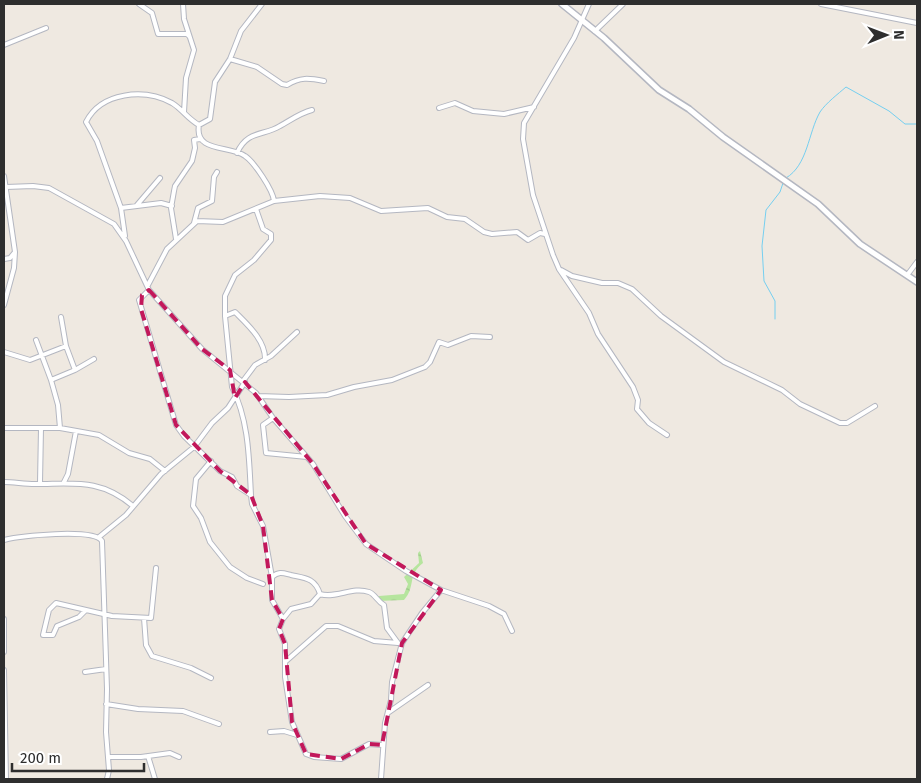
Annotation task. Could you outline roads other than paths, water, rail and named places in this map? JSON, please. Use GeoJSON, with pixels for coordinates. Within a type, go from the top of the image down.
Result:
{"type":"FeatureCollection","features":[{"type":"Feature","properties":{"kind":"street"},"geometry":{"type":"LineString","coordinates":[[139,4],[152,13],[158,34],[187,34],[191,37]]}},
{"type":"Feature","properties":{"kind":"street"},"geometry":{"type":"LineString","coordinates":[[183,4],[184,19],[194,50],[186,78],[184,112]]}},
{"type":"Feature","properties":{"kind":"street"},"geometry":{"type":"LineString","coordinates":[[262,4],[241,31],[230,59],[216,82],[210,119],[199,126],[197,134],[206,144],[246,156],[261,174],[274,195],[274,201]]}},
{"type":"Feature","properties":{"kind":"street"},"geometry":{"type":"LineString","coordinates":[[562,4],[595,31],[659,90],[689,109],[723,137],[818,204],[867,249],[908,274],[917,282]]}},
{"type":"Feature","properties":{"kind":"street"},"geometry":{"type":"LineString","coordinates":[[589,4],[574,38],[524,123],[523,139],[533,195],[545,234],[559,269],[589,313],[598,334],[633,387],[638,412],[649,423],[668,435]]}},
{"type":"Feature","properties":{"kind":"street"},"geometry":{"type":"LineString","coordinates":[[595,31],[623,4]]}},
{"type":"Feature","properties":{"kind":"street"},"geometry":{"type":"LineString","coordinates":[[821,4],[917,23]]}},
{"type":"Feature","properties":{"kind":"street"},"geometry":{"type":"LineString","coordinates":[[4,45],[46,28]]}},
{"type":"Feature","properties":{"kind":"street"},"geometry":{"type":"LineString","coordinates":[[230,59],[257,67],[282,84],[287,85],[297,79],[309,78],[324,81]]}},
{"type":"Feature","properties":{"kind":"street"},"geometry":{"type":"LineString","coordinates":[[126,241],[121,208],[97,141],[86,122],[98,106],[122,95],[162,98],[184,112],[199,126]]}},
{"type":"Feature","properties":{"kind":"street"},"geometry":{"type":"LineString","coordinates":[[439,108],[454,103],[473,110],[504,114],[534,107]]}},
{"type":"Feature","properties":{"kind":"street"},"geometry":{"type":"LineString","coordinates":[[237,153],[254,134],[280,127],[304,112],[312,110]]}},
{"type":"Feature","properties":{"kind":"street"},"geometry":{"type":"LineString","coordinates":[[176,239],[172,206],[175,186],[192,161],[195,148],[194,140],[200,139]]}},
{"type":"Feature","properties":{"kind":"street"},"geometry":{"type":"LineString","coordinates":[[194,223],[198,208],[212,201],[214,177],[217,172]]}},
{"type":"Feature","properties":{"kind":"street"},"geometry":{"type":"LineString","coordinates":[[4,176],[15,252],[14,268],[4,305]]}},
{"type":"Feature","properties":{"kind":"street"},"geometry":{"type":"LineString","coordinates":[[137,205],[160,178]]}},
{"type":"Feature","properties":{"kind":"street"},"geometry":{"type":"LineString","coordinates":[[6,187],[33,186],[49,188],[114,224],[126,241],[148,288],[202,349],[230,370],[258,396],[273,418],[307,457],[344,516],[366,544],[406,571],[441,590],[489,606],[504,614],[512,631]]}},
{"type":"Feature","properties":{"kind":"street"},"geometry":{"type":"LineString","coordinates":[[251,495],[237,486],[236,481],[220,471],[194,447],[176,425],[139,300],[148,288],[167,250],[194,223],[203,220],[230,220],[274,201],[295,200],[309,195],[350,198],[381,211],[428,208],[447,217],[466,219],[475,228],[492,234],[517,232],[528,240],[540,233],[545,234]]}},
{"type":"Feature","properties":{"kind":"street"},"geometry":{"type":"LineString","coordinates":[[121,208],[161,203],[172,206]]}},
{"type":"Feature","properties":{"kind":"street"},"geometry":{"type":"LineString","coordinates":[[256,209],[260,224],[263,229],[271,234],[271,240],[254,260],[230,281],[225,296],[225,316],[232,387],[237,396],[247,435],[251,466],[249,477],[252,504],[263,526],[272,577],[272,600],[283,619]]}},
{"type":"Feature","properties":{"kind":"street"},"geometry":{"type":"LineString","coordinates":[[114,224],[123,218]]}},
{"type":"Feature","properties":{"kind":"street"},"geometry":{"type":"LineString","coordinates":[[4,259],[10,258],[15,252]]}},
{"type":"Feature","properties":{"kind":"street"},"geometry":{"type":"LineString","coordinates":[[908,274],[917,262]]}},
{"type":"Feature","properties":{"kind":"street"},"geometry":{"type":"LineString","coordinates":[[559,269],[572,276],[602,283],[618,283],[631,288],[643,297],[661,316],[724,362],[782,390],[800,404],[840,423],[847,423],[875,406]]}},
{"type":"Feature","properties":{"kind":"street"},"geometry":{"type":"LineString","coordinates":[[225,316],[235,312],[246,324],[264,346],[265,360]]}},
{"type":"Feature","properties":{"kind":"street"},"geometry":{"type":"LineString","coordinates":[[61,317],[66,346],[75,370]]}},
{"type":"Feature","properties":{"kind":"street"},"geometry":{"type":"LineString","coordinates":[[4,540],[36,535],[100,537],[126,515],[165,471],[194,447],[237,396],[255,365],[265,360],[297,332]]}},
{"type":"Feature","properties":{"kind":"street"},"geometry":{"type":"LineString","coordinates":[[258,396],[327,395],[354,387],[392,380],[425,367],[430,362],[439,342],[448,345],[471,336],[490,338]]}},
{"type":"Feature","properties":{"kind":"street"},"geometry":{"type":"LineString","coordinates":[[36,340],[56,397],[60,428]]}},
{"type":"Feature","properties":{"kind":"street"},"geometry":{"type":"LineString","coordinates":[[4,352],[30,360],[42,357],[66,346]]}},
{"type":"Feature","properties":{"kind":"street"},"geometry":{"type":"LineString","coordinates":[[50,380],[75,370],[94,359]]}},
{"type":"Feature","properties":{"kind":"street"},"geometry":{"type":"LineString","coordinates":[[273,418],[263,425],[266,453],[307,457]]}},
{"type":"Feature","properties":{"kind":"street"},"geometry":{"type":"LineString","coordinates":[[4,428],[60,428],[99,434],[129,453],[150,459],[165,471]]}},
{"type":"Feature","properties":{"kind":"street"},"geometry":{"type":"LineString","coordinates":[[40,483],[41,428]]}},
{"type":"Feature","properties":{"kind":"street"},"geometry":{"type":"LineString","coordinates":[[64,482],[68,474],[76,430]]}},
{"type":"Feature","properties":{"kind":"street"},"geometry":{"type":"LineString","coordinates":[[211,461],[196,479],[193,506],[201,518],[210,542],[230,567],[247,578],[264,584]]}},
{"type":"Feature","properties":{"kind":"street"},"geometry":{"type":"LineString","coordinates":[[4,482],[64,482],[91,485],[117,494],[133,506]]}},
{"type":"Feature","properties":{"kind":"street"},"geometry":{"type":"LineString","coordinates":[[100,537],[103,546],[105,613],[106,732],[109,757],[107,779]]}},
{"type":"Feature","properties":{"kind":"street"},"geometry":{"type":"LineString","coordinates":[[85,611],[79,616],[57,626],[53,636],[43,635],[49,610],[56,603],[112,616],[151,618],[156,568]]}},
{"type":"Feature","properties":{"kind":"street"},"geometry":{"type":"LineString","coordinates":[[272,577],[277,573],[285,572],[305,576],[318,588],[320,594]]}},
{"type":"Feature","properties":{"kind":"street"},"geometry":{"type":"LineString","coordinates":[[320,594],[336,595],[353,590],[368,592],[374,595],[377,601],[384,605],[387,628],[400,643]]}},
{"type":"Feature","properties":{"kind":"street"},"geometry":{"type":"LineString","coordinates":[[381,779],[382,745],[400,643],[441,590]]}},
{"type":"Feature","properties":{"kind":"street"},"geometry":{"type":"LineString","coordinates":[[320,594],[311,604],[291,609],[283,619],[279,629],[285,644],[285,662],[292,722],[297,736],[306,754],[314,757],[341,759],[369,744],[382,745]]}},
{"type":"Feature","properties":{"kind":"street"},"geometry":{"type":"LineString","coordinates":[[4,618],[4,652]]}},
{"type":"Feature","properties":{"kind":"street"},"geometry":{"type":"LineString","coordinates":[[144,618],[146,645],[152,656],[192,668],[211,678]]}},
{"type":"Feature","properties":{"kind":"street"},"geometry":{"type":"LineString","coordinates":[[285,662],[326,626],[338,626],[374,641],[400,643]]}},
{"type":"Feature","properties":{"kind":"street"},"geometry":{"type":"LineString","coordinates":[[85,672],[106,669]]}},
{"type":"Feature","properties":{"kind":"street"},"geometry":{"type":"LineString","coordinates":[[4,670],[6,779]]}},
{"type":"Feature","properties":{"kind":"street"},"geometry":{"type":"LineString","coordinates":[[389,712],[428,685]]}},
{"type":"Feature","properties":{"kind":"street"},"geometry":{"type":"LineString","coordinates":[[106,704],[138,709],[183,711],[219,724]]}},
{"type":"Feature","properties":{"kind":"street"},"geometry":{"type":"LineString","coordinates":[[270,732],[284,731],[297,736]]}},
{"type":"Feature","properties":{"kind":"street"},"geometry":{"type":"LineString","coordinates":[[109,757],[148,756],[170,753],[179,757]]}},
{"type":"Feature","properties":{"kind":"street"},"geometry":{"type":"LineString","coordinates":[[148,756],[155,779]]}},
{"type":"Feature","properties":{"kind":"waterway"},"geometry":{"type":"LineString","coordinates":[[786,178],[799,165],[820,112],[846,87],[889,111],[905,124],[917,124]]}},
{"type":"Feature","properties":{"kind":"waterway"},"geometry":{"type":"LineString","coordinates":[[775,319],[775,301],[764,281],[762,246],[766,210],[780,192],[783,183]]}}]}
